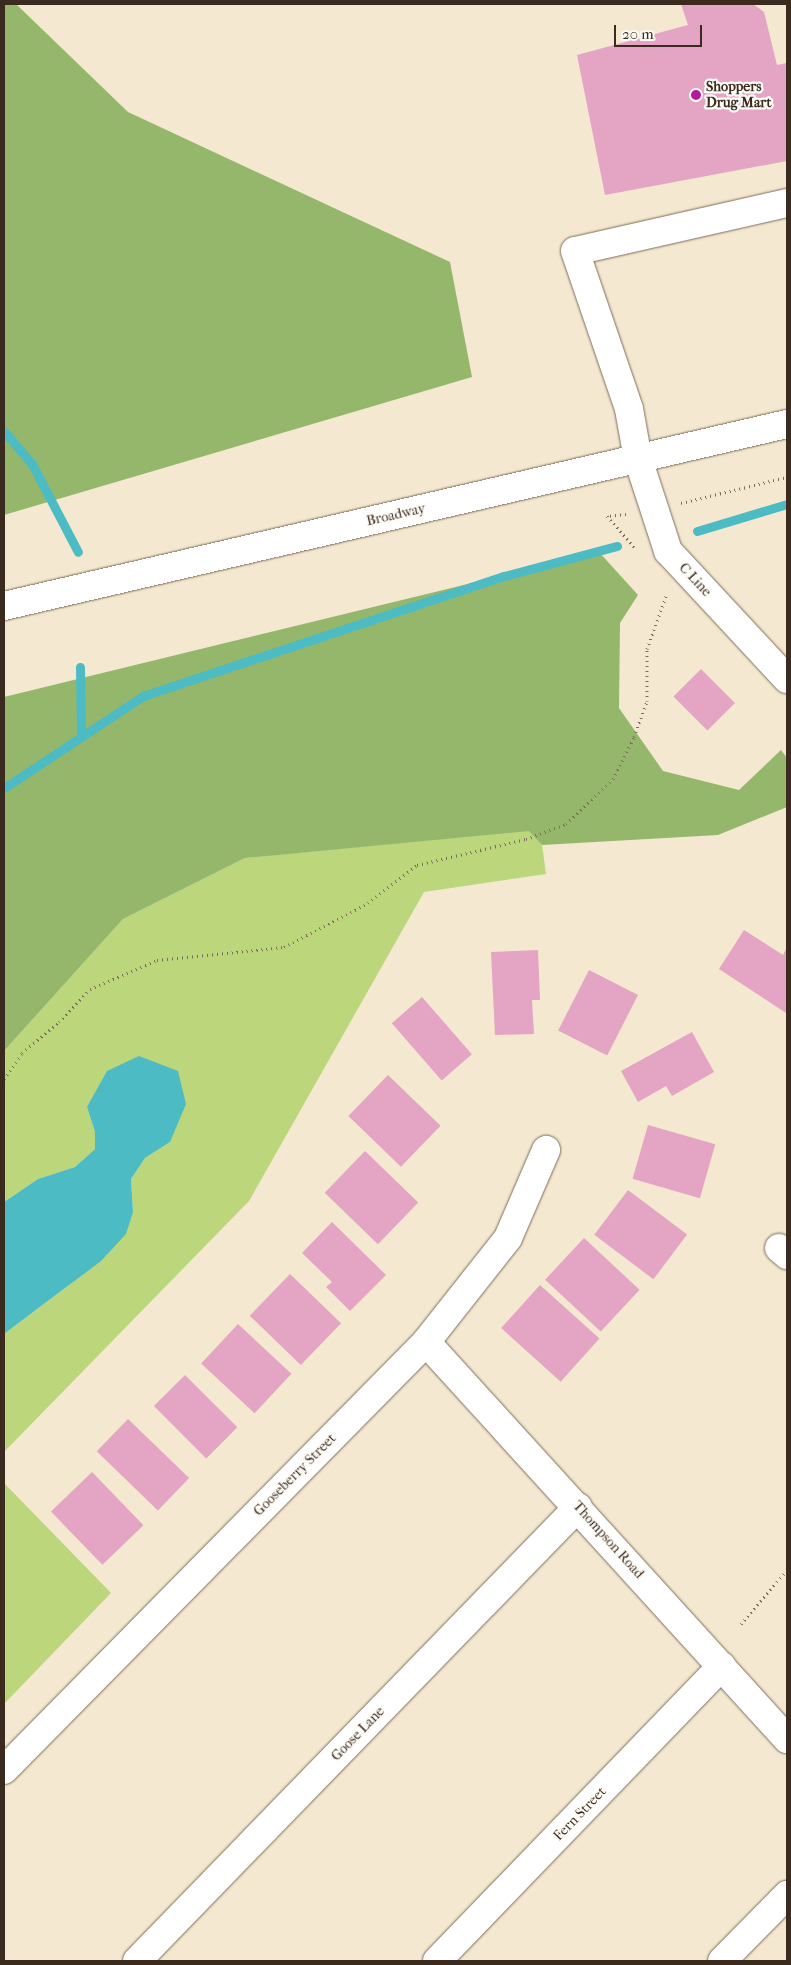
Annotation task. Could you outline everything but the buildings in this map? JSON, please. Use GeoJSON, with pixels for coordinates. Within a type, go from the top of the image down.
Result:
{"type":"FeatureCollection","features":[{"type":"Feature","properties":{"kind":"street","name":"C Line"},"geometry":{"type":"LineString","coordinates":[[787,203],[575,251],[629,409],[638,459],[657,510],[668,551],[787,679]]}},
{"type":"Feature","properties":{"kind":"street","name":"Broadway"},"geometry":{"type":"LineString","coordinates":[[4,606],[787,424]]}},
{"type":"Feature","properties":{"kind":"street","name":"Gooseberry Street"},"geometry":{"type":"LineString","coordinates":[[4,1770],[426,1342],[508,1238],[546,1150]]}},
{"type":"Feature","properties":{"kind":"street","name":"Thompson Road"},"geometry":{"type":"LineString","coordinates":[[426,1342],[787,1739]]}},
{"type":"Feature","properties":{"kind":"street","name":"Goose Lane"},"geometry":{"type":"LineString","coordinates":[[137,1961],[578,1507]]}},
{"type":"Feature","properties":{"kind":"street","name":"Fern Street"},"geometry":{"type":"LineString","coordinates":[[437,1961],[722,1666]]}},
{"type":"Feature","properties":{"kind":"street"},"geometry":{"type":"LineString","coordinates":[[722,1961],[787,1895]]}},
{"type":"Feature","properties":{"kind":"path"},"geometry":{"type":"LineString","coordinates":[[657,510],[787,477]]}},
{"type":"Feature","properties":{"kind":"path"},"geometry":{"type":"LineString","coordinates":[[4,1079],[22,1053],[59,1022],[90,989],[157,960],[284,947],[368,903],[416,865],[526,839],[566,824],[613,779],[634,737],[647,701],[647,649],[664,603]]}},
{"type":"Feature","properties":{"kind":"path"},"geometry":{"type":"LineString","coordinates":[[741,1624],[787,1570]]}},
{"type":"Feature","properties":{"kind":"green space"},"geometry":{"type":"Polygon","coordinates":[[[4,4],[16,4],[128,112],[450,262],[472,377],[4,515],[4,4]]]}},
{"type":"Feature","properties":{"kind":"green space"},"geometry":{"type":"Polygon","coordinates":[[[599,552],[638,595],[620,623],[619,708],[663,771],[739,790],[781,750],[787,758],[787,807],[718,835],[542,845],[529,831],[245,858],[123,919],[4,1051],[4,697],[599,552]]]}},
{"type":"Feature","properties":{"kind":"green space"},"geometry":{"type":"Polygon","coordinates":[[[529,830],[542,845],[546,874],[424,892],[249,1201],[4,1452],[4,1334],[68,1286],[133,1212],[131,1179],[145,1158],[170,1142],[87,1107],[95,1132],[95,1149],[75,1167],[38,1179],[4,1202],[4,1051],[123,919],[245,858],[529,830]]]}},
{"type":"Feature","properties":{"kind":"green space"},"geometry":{"type":"Polygon","coordinates":[[[4,1483],[111,1593],[4,1704],[4,1483]]]}},
{"type":"Feature","properties":{"kind":"water"},"geometry":{"type":"Polygon","coordinates":[[[139,1056],[178,1071],[186,1104],[170,1142],[145,1158],[131,1179],[133,1212],[126,1234],[101,1261],[4,1334],[4,1202],[38,1179],[75,1167],[95,1149],[95,1132],[87,1107],[107,1071],[139,1056]]]}},
{"type":"Feature","properties":{"kind":"waterway"},"geometry":{"type":"LineString","coordinates":[[4,431],[32,464],[78,552]]}},
{"type":"Feature","properties":{"kind":"waterway"},"geometry":{"type":"LineString","coordinates":[[697,531],[787,504]]}},
{"type":"Feature","properties":{"kind":"waterway"},"geometry":{"type":"LineString","coordinates":[[4,788],[143,696],[504,576],[617,546]]}},
{"type":"Feature","properties":{"kind":"waterway"},"geometry":{"type":"LineString","coordinates":[[80,667],[81,735]]}},
{"type":"Feature","properties":{"kind":"place","name":"Shoppers Drug Mart"},"geometry":{"type":"Point","coordinates":[696,95]}}]}
